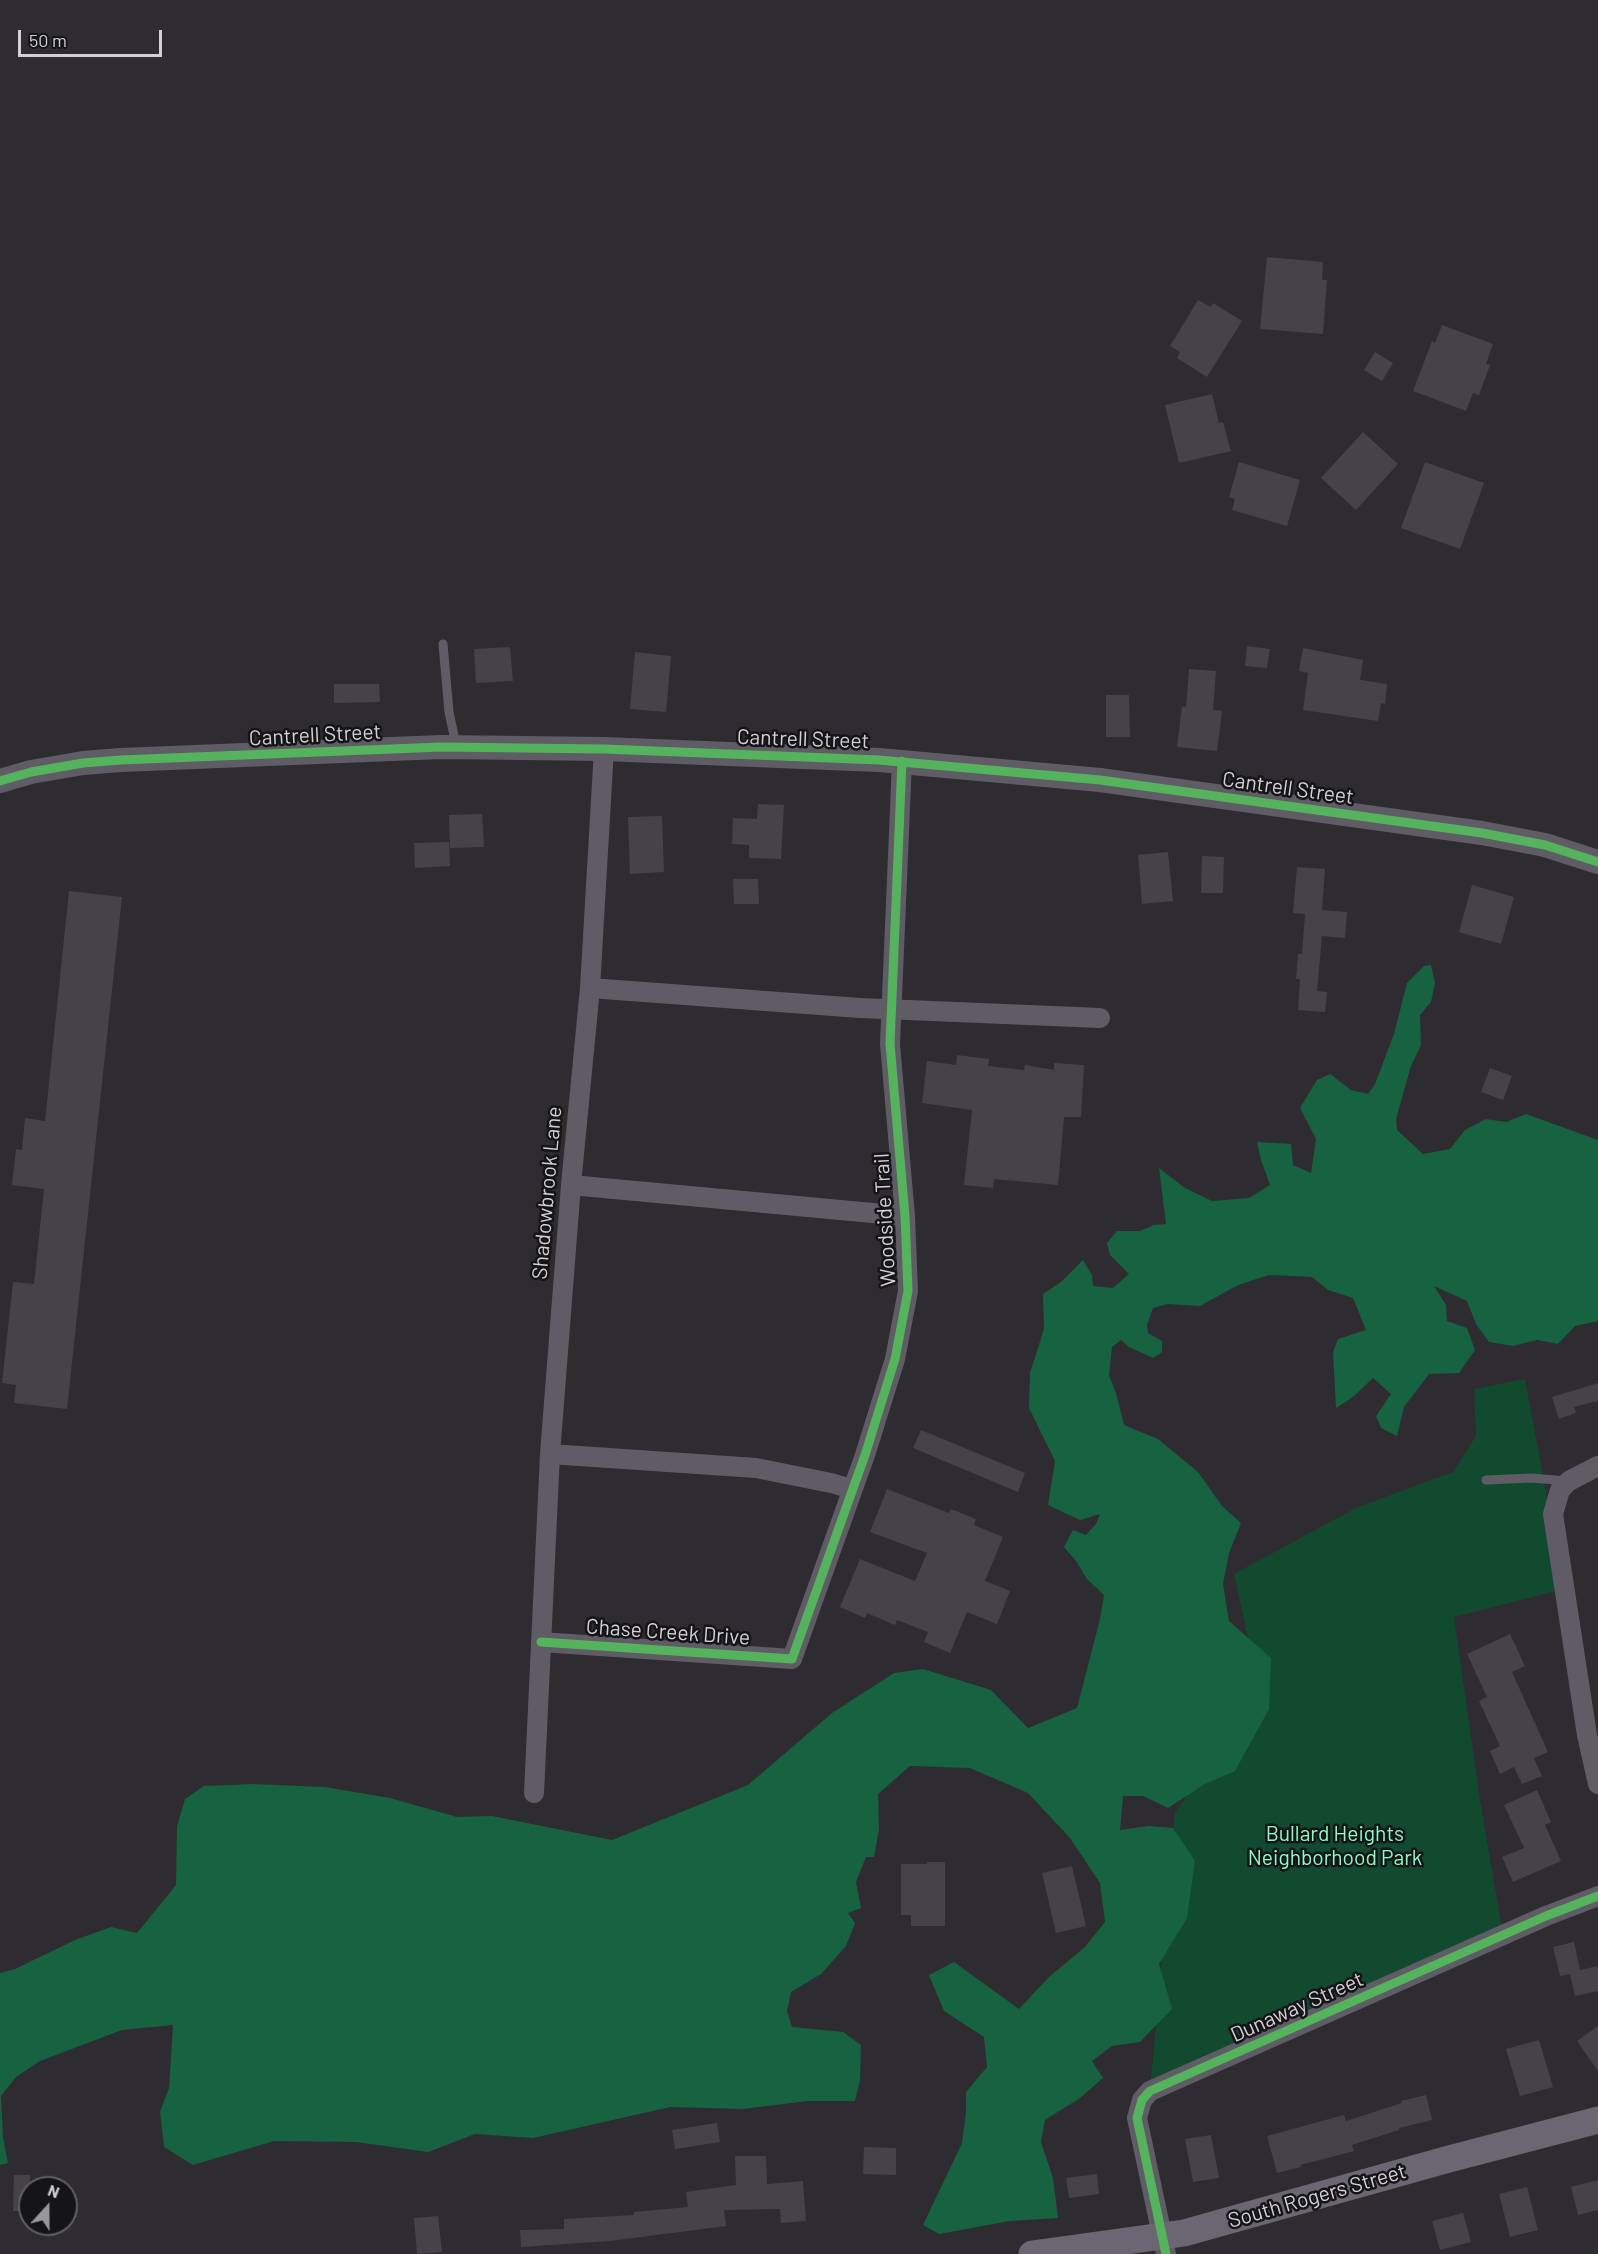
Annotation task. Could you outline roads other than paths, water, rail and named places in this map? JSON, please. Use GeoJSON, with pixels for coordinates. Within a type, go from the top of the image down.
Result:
{"type":"FeatureCollection","features":[{"type":"Feature","properties":{"kind":"main road","name":"South Rogers Street"},"geometry":{"type":"LineString","coordinates":[[1032,2254],[1161,2248],[1184,2233],[1598,2120]]}},
{"type":"Feature","properties":{"kind":"street","name":"Cantrell Street"},"geometry":{"type":"LineString","coordinates":[[0,781],[31,772],[82,763],[121,760],[456,747],[604,748],[902,761],[1100,780],[1482,833],[1545,845],[1598,862]]}},
{"type":"Feature","properties":{"kind":"street","name":"Shadowbrook Lane"},"geometry":{"type":"LineString","coordinates":[[534,1793],[550,1454],[570,1185],[590,988],[604,748]]}},
{"type":"Feature","properties":{"kind":"street","name":"Woodside Trail"},"geometry":{"type":"LineString","coordinates":[[792,1659],[865,1455],[895,1359],[908,1291],[905,1215],[890,1044],[902,761]]}},
{"type":"Feature","properties":{"kind":"street"},"geometry":{"type":"LineString","coordinates":[[590,988],[891,1009],[1100,1018]]}},
{"type":"Feature","properties":{"kind":"street"},"geometry":{"type":"LineString","coordinates":[[570,1185],[905,1215]]}},
{"type":"Feature","properties":{"kind":"street"},"geometry":{"type":"LineString","coordinates":[[550,1454],[756,1468],[852,1489]]}},
{"type":"Feature","properties":{"kind":"street"},"geometry":{"type":"LineString","coordinates":[[1598,1466],[1569,1482],[1560,1490],[1552,1514],[1587,1736],[1598,1784]]}},
{"type":"Feature","properties":{"kind":"street","name":"Chase Creek Drive"},"geometry":{"type":"LineString","coordinates":[[541,1642],[792,1659]]}},
{"type":"Feature","properties":{"kind":"street","name":"Dunaway Street"},"geometry":{"type":"LineString","coordinates":[[1161,2248],[1137,2118],[1142,2100],[1150,2091],[1546,1916],[1598,1896]]}},
{"type":"Feature","properties":{"kind":"lane"},"geometry":{"type":"LineString","coordinates":[[443,644],[449,712],[456,747]]}},
{"type":"Feature","properties":{"kind":"lane"},"geometry":{"type":"LineString","coordinates":[[1486,1480],[1532,1478],[1569,1482]]}},
{"type":"Feature","properties":{"kind":"park label","name":"Bullard Heights Neighborhood Park"},"geometry":{"type":"Point","coordinates":[1335,1846]}}]}
